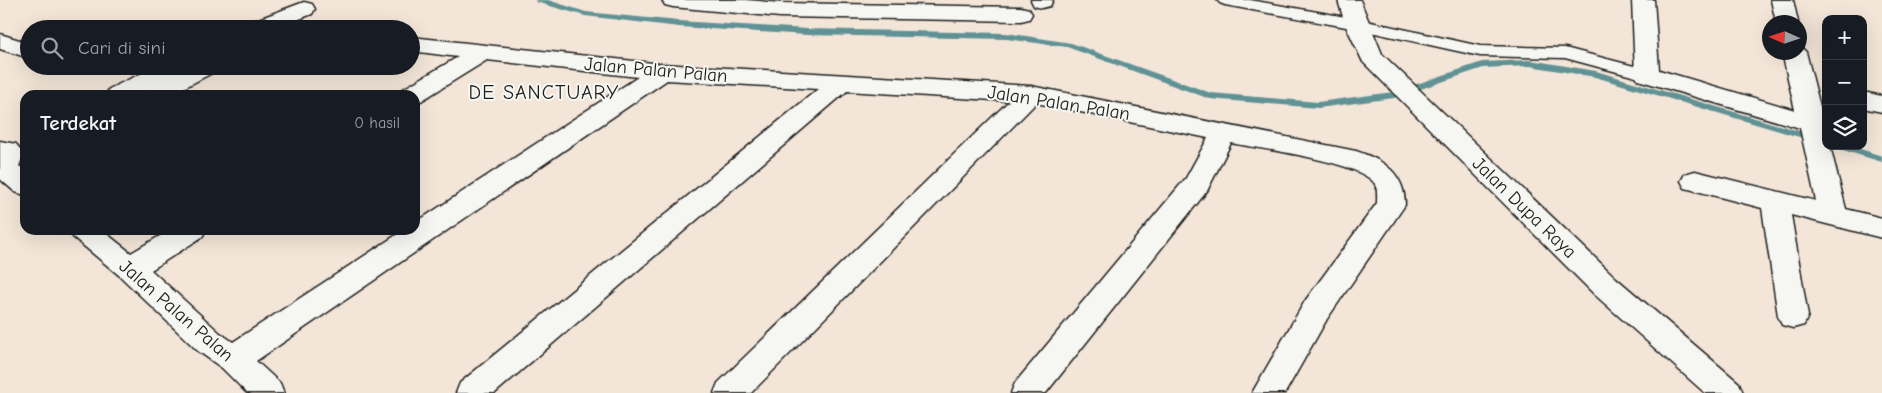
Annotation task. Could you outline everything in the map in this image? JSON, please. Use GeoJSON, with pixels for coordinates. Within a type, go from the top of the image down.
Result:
{"type":"FeatureCollection","features":[{"type":"Feature","properties":{"kind":"street"},"geometry":{"type":"LineString","coordinates":[[674,0],[1021,14]]}},
{"type":"Feature","properties":{"kind":"street","name":"Jalan Dupa Raya"},"geometry":{"type":"LineString","coordinates":[[1349,0],[1371,57],[1605,286],[1728,393]]}},
{"type":"Feature","properties":{"kind":"street"},"geometry":{"type":"LineString","coordinates":[[1643,0],[1647,74],[1813,135]]}},
{"type":"Feature","properties":{"kind":"street"},"geometry":{"type":"LineString","coordinates":[[1782,0],[1785,15]]}},
{"type":"Feature","properties":{"kind":"street"},"geometry":{"type":"LineString","coordinates":[[282,20],[313,5]]}},
{"type":"Feature","properties":{"kind":"street"},"geometry":{"type":"LineString","coordinates":[[0,41],[20,48]]}},
{"type":"Feature","properties":{"kind":"street","name":"Jalan Palan Palan"},"geometry":{"type":"LineString","coordinates":[[420,45],[662,72],[1031,94],[1347,157],[1361,162],[1383,176],[1390,185],[1391,205],[1316,310],[1268,393]]}},
{"type":"Feature","properties":{"kind":"street"},"geometry":{"type":"LineString","coordinates":[[420,90],[481,53]]}},
{"type":"Feature","properties":{"kind":"street"},"geometry":{"type":"LineString","coordinates":[[1796,60],[1833,214]]}},
{"type":"Feature","properties":{"kind":"street"},"geometry":{"type":"LineString","coordinates":[[420,234],[662,72]]}},
{"type":"Feature","properties":{"kind":"street"},"geometry":{"type":"LineString","coordinates":[[128,90],[159,75]]}},
{"type":"Feature","properties":{"kind":"street"},"geometry":{"type":"LineString","coordinates":[[159,90],[189,75]]}},
{"type":"Feature","properties":{"kind":"street"},"geometry":{"type":"LineString","coordinates":[[472,393],[841,83]]}},
{"type":"Feature","properties":{"kind":"street"},"geometry":{"type":"LineString","coordinates":[[1802,85],[1822,90]]}},
{"type":"Feature","properties":{"kind":"street"},"geometry":{"type":"LineString","coordinates":[[730,393],[1031,94]]}},
{"type":"Feature","properties":{"kind":"street"},"geometry":{"type":"LineString","coordinates":[[1867,101],[1882,104]]}},
{"type":"Feature","properties":{"kind":"street"},"geometry":{"type":"LineString","coordinates":[[1027,393],[1197,184],[1224,132]]}},
{"type":"Feature","properties":{"kind":"street"},"geometry":{"type":"LineString","coordinates":[[1696,181],[1833,214],[1882,228]]}},
{"type":"Feature","properties":{"kind":"street"},"geometry":{"type":"LineString","coordinates":[[1775,200],[1793,316]]}},
{"type":"Feature","properties":{"kind":"street","name":"Jalan Palan Palan"},"geometry":{"type":"LineString","coordinates":[[88,235],[130,268],[209,342],[233,359],[268,393]]}},
{"type":"Feature","properties":{"kind":"street"},"geometry":{"type":"LineString","coordinates":[[130,268],[184,235]]}},
{"type":"Feature","properties":{"kind":"street"},"geometry":{"type":"LineString","coordinates":[[233,359],[418,235]]}},
{"type":"Feature","properties":{"kind":"lane"},"geometry":{"type":"LineString","coordinates":[[1225,0],[1357,24],[1480,51],[1565,53],[1647,74]]}},
{"type":"Feature","properties":{"kind":"waterway"},"geometry":{"type":"LineString","coordinates":[[539,0],[585,14],[679,24],[807,32],[1006,36],[1068,45],[1210,96],[1318,105],[1394,95],[1482,65],[1530,63],[1596,74],[1813,138]]}},
{"type":"Feature","properties":{"kind":"waterway"},"geometry":{"type":"LineString","coordinates":[[1852,150],[1882,159]]}},
{"type":"Feature","properties":{"kind":"district","name":"DE SANCTUARY"},"geometry":{"type":"Point","coordinates":[544,92]}}]}
